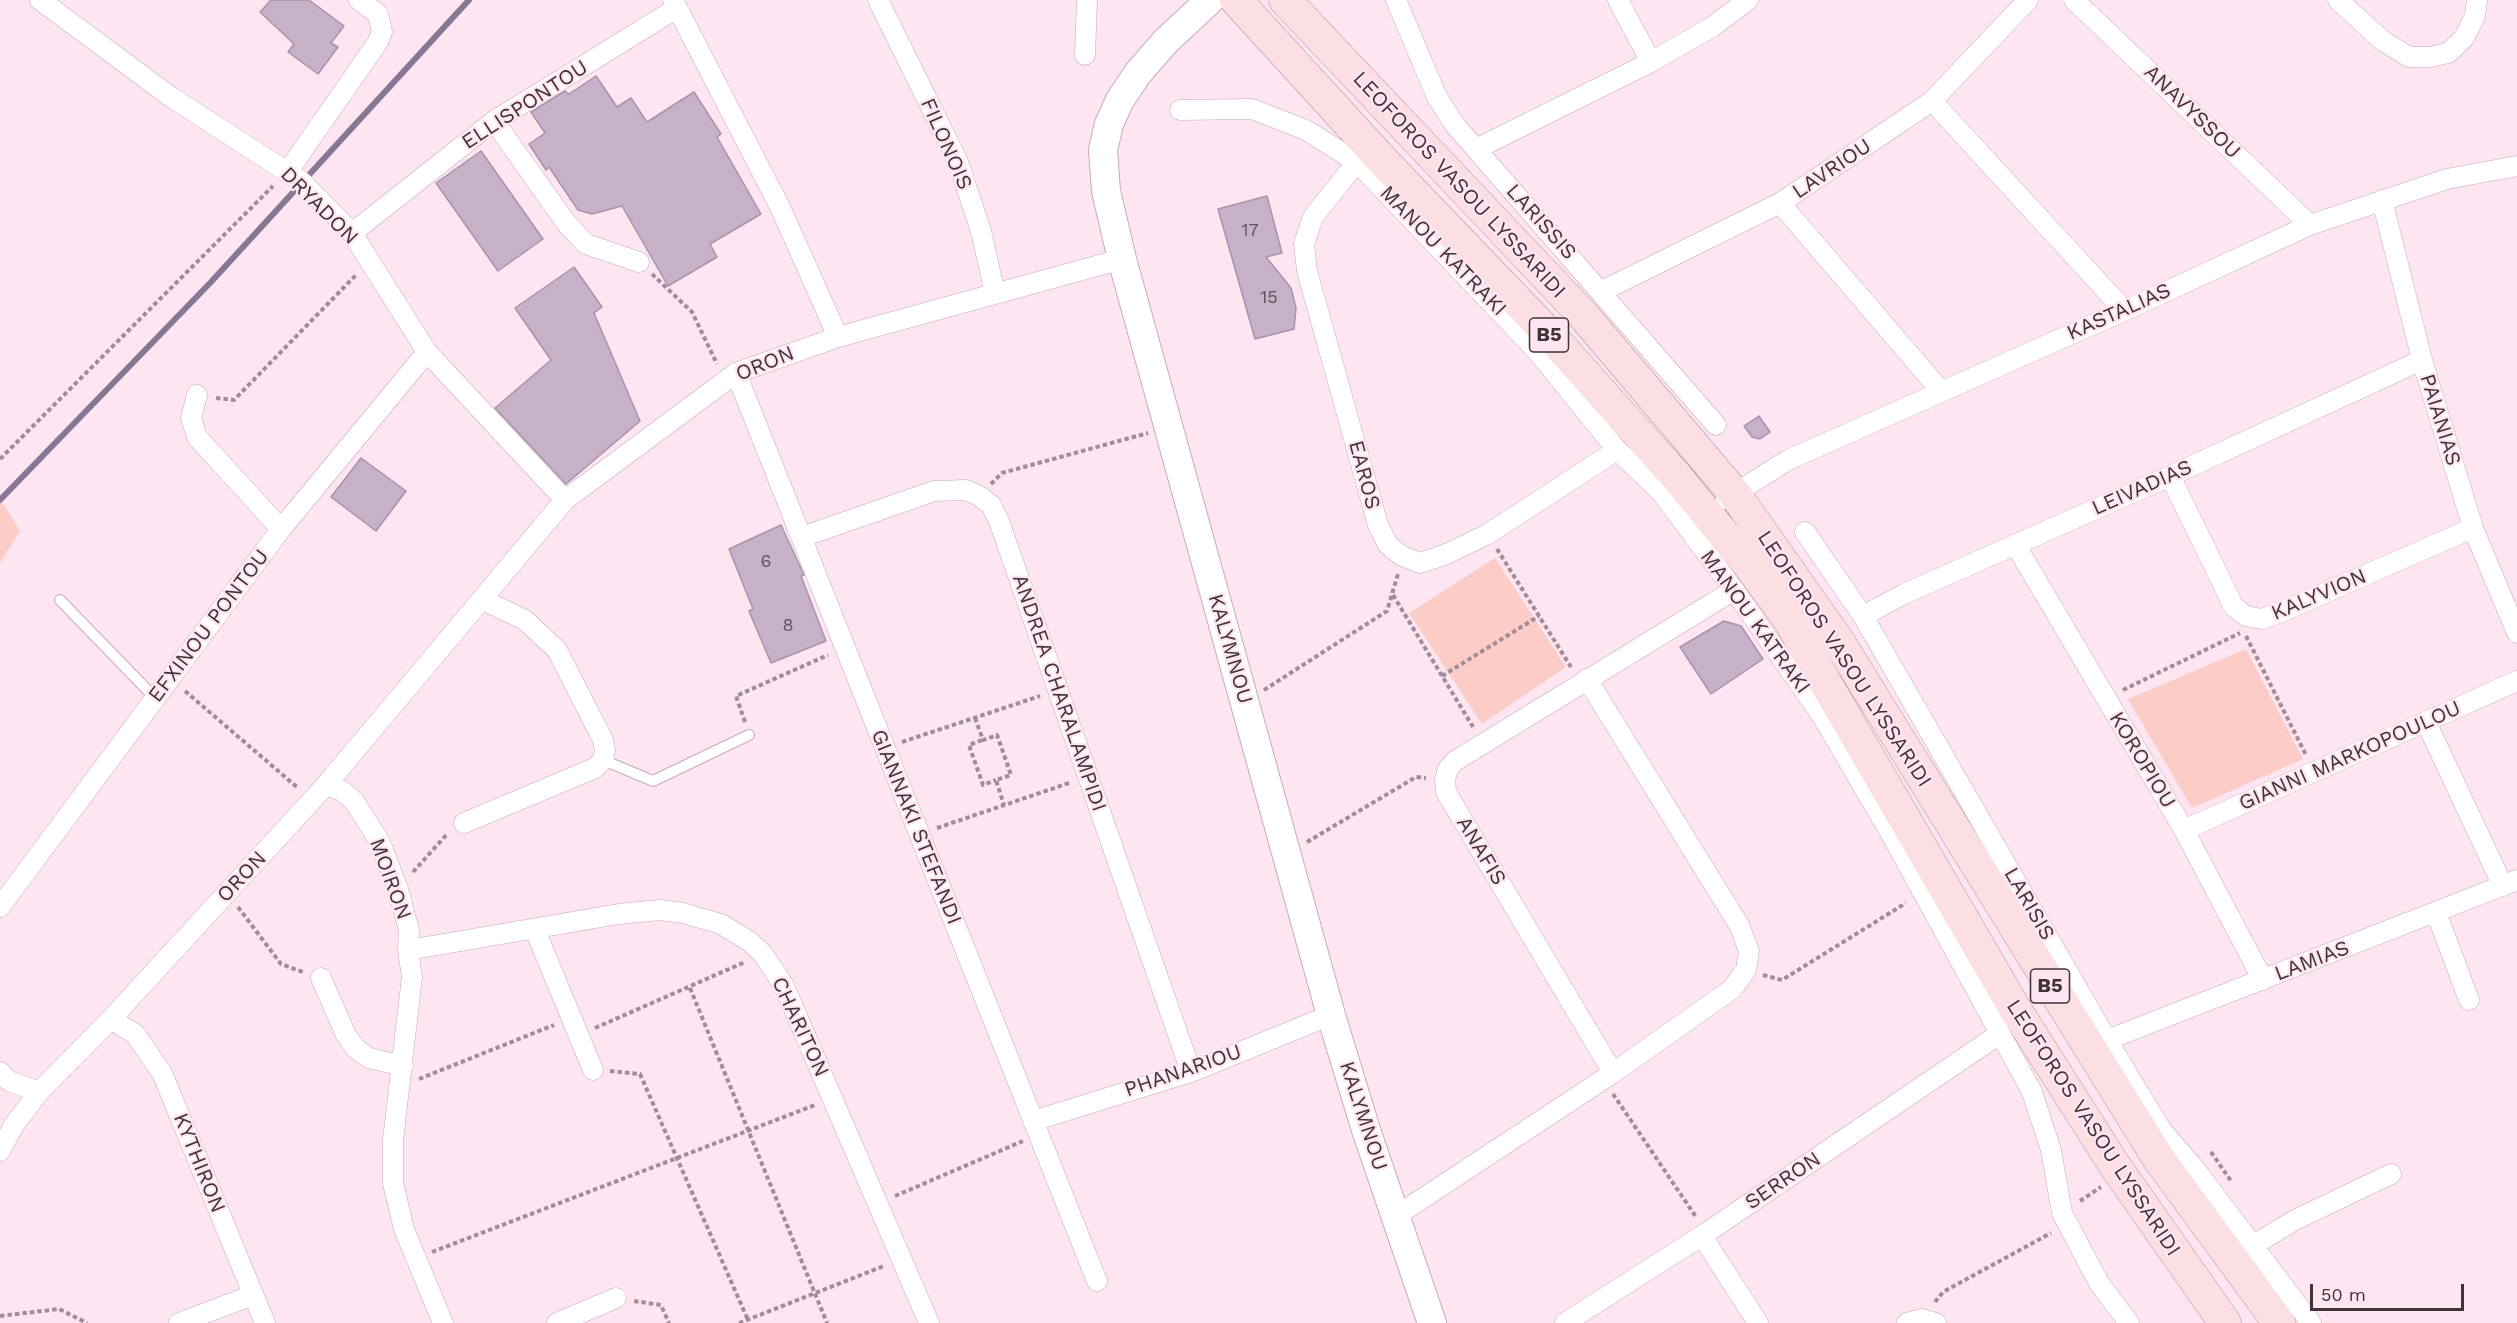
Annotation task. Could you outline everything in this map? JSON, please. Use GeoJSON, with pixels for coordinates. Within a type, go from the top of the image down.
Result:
{"type":"FeatureCollection","features":[{"type":"Feature","properties":{"kind":"main road","name":"LEOFOROS VASOU LYSSARIDI"},"geometry":{"type":"LineString","coordinates":[[1236,0],[1385,163],[1552,337],[1707,513],[1788,618],[2014,1006],[2113,1163],[2225,1323]]}},
{"type":"Feature","properties":{"kind":"main road","name":"LEOFOROS VASOU LYSSARIDI"},"geometry":{"type":"LineString","coordinates":[[1285,0],[1583,315],[1734,493],[1837,639],[2158,1158],[2279,1323]]}},
{"type":"Feature","properties":{"kind":"street","name":"DRYADON"},"geometry":{"type":"LineString","coordinates":[[40,0],[171,97],[294,176],[352,233],[427,352],[565,500]]}},
{"type":"Feature","properties":{"kind":"street"},"geometry":{"type":"LineString","coordinates":[[294,176],[382,32],[378,14],[359,0]]}},
{"type":"Feature","properties":{"kind":"street","name":"FILONOIS"},"geometry":{"type":"LineString","coordinates":[[878,0],[958,162],[981,231],[995,294]]}},
{"type":"Feature","properties":{"kind":"street"},"geometry":{"type":"LineString","coordinates":[[1085,54],[1087,0]]}},
{"type":"Feature","properties":{"kind":"street","name":"KALYMNOU"},"geometry":{"type":"LineString","coordinates":[[1210,0],[1166,41],[1120,99],[1108,124],[1103,150],[1106,191],[1122,259],[1331,1014],[1432,1323]]}},
{"type":"Feature","properties":{"kind":"street","name":"LARISSIS"},"geometry":{"type":"LineString","coordinates":[[1396,0],[1437,97],[1455,125],[1602,291],[1716,425]]}},
{"type":"Feature","properties":{"kind":"street"},"geometry":{"type":"LineString","coordinates":[[1618,0],[1651,62]]}},
{"type":"Feature","properties":{"kind":"street"},"geometry":{"type":"LineString","coordinates":[[1476,149],[1651,62],[1712,27],[1748,0]]}},
{"type":"Feature","properties":{"kind":"street","name":"LAVRIOU"},"geometry":{"type":"LineString","coordinates":[[1602,291],[1780,203],[1932,101],[2028,0]]}},
{"type":"Feature","properties":{"kind":"street","name":"ANAVYSSOU"},"geometry":{"type":"LineString","coordinates":[[2074,0],[2310,225]]}},
{"type":"Feature","properties":{"kind":"street"},"geometry":{"type":"LineString","coordinates":[[2338,0],[2383,41],[2409,57],[2430,57],[2448,53],[2464,38],[2475,16],[2477,0]]}},
{"type":"Feature","properties":{"kind":"street"},"geometry":{"type":"LineString","coordinates":[[675,4],[780,207],[838,337]]}},
{"type":"Feature","properties":{"kind":"street","name":"ELLISPONTOU"},"geometry":{"type":"LineString","coordinates":[[352,233],[494,121],[675,4]]}},
{"type":"Feature","properties":{"kind":"street"},"geometry":{"type":"LineString","coordinates":[[1932,101],[2124,310]]}},
{"type":"Feature","properties":{"kind":"street","name":"MANOU KATRAKI"},"geometry":{"type":"LineString","coordinates":[[1180,110],[1252,110],[1306,130],[1357,162],[1537,351],[1617,450],[1660,492],[1734,590],[1822,716],[1922,893],[2031,1092],[2051,1150],[2065,1219],[2099,1283],[2129,1323]]}},
{"type":"Feature","properties":{"kind":"street"},"geometry":{"type":"LineString","coordinates":[[494,121],[567,224],[586,244],[639,262]]}},
{"type":"Feature","properties":{"kind":"street","name":"EAROS"},"geometry":{"type":"LineString","coordinates":[[1357,162],[1313,217],[1304,244],[1308,271],[1378,525],[1388,545],[1402,556]]}},
{"type":"Feature","properties":{"kind":"street","name":"KASTALIAS"},"geometry":{"type":"LineString","coordinates":[[1707,513],[1734,493],[1788,460],[2310,225],[2447,179],[2517,166]]}},
{"type":"Feature","properties":{"kind":"street","name":"PAIANIAS"},"geometry":{"type":"LineString","coordinates":[[2382,200],[2422,360],[2473,528],[2517,633]]}},
{"type":"Feature","properties":{"kind":"street"},"geometry":{"type":"LineString","coordinates":[[1780,203],[1940,390]]}},
{"type":"Feature","properties":{"kind":"street","name":"ORON"},"geometry":{"type":"LineString","coordinates":[[0,1151],[14,1125],[39,1092],[111,1019],[326,785],[565,500],[731,377],[838,337],[1122,259]]}},
{"type":"Feature","properties":{"kind":"street","name":"EFXINOU PONTOU"},"geometry":{"type":"LineString","coordinates":[[0,907],[281,529],[427,352]]}},
{"type":"Feature","properties":{"kind":"street","name":"LEIVADIAS"},"geometry":{"type":"LineString","coordinates":[[1863,616],[1904,594],[2170,476],[2422,360]]}},
{"type":"Feature","properties":{"kind":"street","name":"GIANNAKI STEFANDI"},"geometry":{"type":"LineString","coordinates":[[731,377],[802,537],[1097,1281]]}},
{"type":"Feature","properties":{"kind":"street"},"geometry":{"type":"LineString","coordinates":[[196,395],[190,418],[197,437],[281,529]]}},
{"type":"Feature","properties":{"kind":"street"},"geometry":{"type":"LineString","coordinates":[[1402,556],[1420,562],[1444,555],[1488,534],[1617,450]]}},
{"type":"Feature","properties":{"kind":"street","name":"KALYVION"},"geometry":{"type":"LineString","coordinates":[[2170,476],[2234,607],[2246,616],[2262,619],[2473,528]]}},
{"type":"Feature","properties":{"kind":"street"},"geometry":{"type":"LineString","coordinates":[[802,537],[934,491],[966,490],[980,496]]}},
{"type":"Feature","properties":{"kind":"street","name":"ANDREA CHARALAMPIDI"},"geometry":{"type":"LineString","coordinates":[[980,496],[991,505],[999,521],[1191,1072]]}},
{"type":"Feature","properties":{"kind":"street","name":"LARISIS"},"geometry":{"type":"LineString","coordinates":[[1805,532],[1863,616],[2107,1040],[2162,1131],[2195,1169],[2311,1323]]}},
{"type":"Feature","properties":{"kind":"street","name":"KOROPIOU"},"geometry":{"type":"LineString","coordinates":[[2015,544],[2184,830],[2263,980]]}},
{"type":"Feature","properties":{"kind":"street"},"geometry":{"type":"LineString","coordinates":[[1445,779],[1448,769],[1455,761],[1734,590]]}},
{"type":"Feature","properties":{"kind":"street"},"geometry":{"type":"LineString","coordinates":[[464,823],[595,768],[603,760],[605,750],[603,740],[557,650],[525,620],[483,600]]}},
{"type":"Feature","properties":{"kind":"street"},"geometry":{"type":"LineString","coordinates":[[1396,1216],[1608,1076],[1732,988],[1746,970],[1749,951],[1738,925],[1583,681]]}},
{"type":"Feature","properties":{"kind":"street","name":"GIANNI MARKOPOULOU"},"geometry":{"type":"LineString","coordinates":[[2184,830],[2517,681]]}},
{"type":"Feature","properties":{"kind":"street"},"geometry":{"type":"LineString","coordinates":[[2426,722],[2510,883]]}},
{"type":"Feature","properties":{"kind":"street","name":"ANAFIS"},"geometry":{"type":"LineString","coordinates":[[1445,779],[1446,792],[1608,1076]]}},
{"type":"Feature","properties":{"kind":"street","name":"MOIRON"},"geometry":{"type":"LineString","coordinates":[[326,785],[342,791],[354,801],[380,842],[398,889],[409,930],[408,950],[412,977],[393,1140],[393,1183],[404,1228],[443,1323]]}},
{"type":"Feature","properties":{"kind":"street","name":"LAMIAS"},"geometry":{"type":"LineString","coordinates":[[2107,1040],[2510,883]]}},
{"type":"Feature","properties":{"kind":"street","name":"CHARITON"},"geometry":{"type":"LineString","coordinates":[[408,950],[619,914],[660,910],[683,913],[721,924],[749,941],[763,954],[784,986],[929,1323]]}},
{"type":"Feature","properties":{"kind":"street"},"geometry":{"type":"LineString","coordinates":[[2436,912],[2469,1000]]}},
{"type":"Feature","properties":{"kind":"street"},"geometry":{"type":"LineString","coordinates":[[535,930],[593,1070]]}},
{"type":"Feature","properties":{"kind":"street"},"geometry":{"type":"LineString","coordinates":[[321,978],[346,1035],[356,1049],[369,1058],[403,1066]]}},
{"type":"Feature","properties":{"kind":"street","name":"PHANARIOU"},"geometry":{"type":"LineString","coordinates":[[1035,1128],[1191,1072],[1331,1014]]}},
{"type":"Feature","properties":{"kind":"street","name":"KYTHIRON"},"geometry":{"type":"LineString","coordinates":[[111,1019],[135,1034],[162,1073],[264,1323]]}},
{"type":"Feature","properties":{"kind":"street","name":"SERRON"},"geometry":{"type":"LineString","coordinates":[[1565,1323],[1704,1234],[1998,1035]]}},
{"type":"Feature","properties":{"kind":"street"},"geometry":{"type":"LineString","coordinates":[[0,1072],[9,1081],[39,1092]]}},
{"type":"Feature","properties":{"kind":"street"},"geometry":{"type":"LineString","coordinates":[[2252,1246],[2295,1220],[2391,1174]]}},
{"type":"Feature","properties":{"kind":"street"},"geometry":{"type":"LineString","coordinates":[[1704,1234],[1758,1323]]}},
{"type":"Feature","properties":{"kind":"street"},"geometry":{"type":"LineString","coordinates":[[179,1323],[253,1295]]}},
{"type":"Feature","properties":{"kind":"street"},"geometry":{"type":"LineString","coordinates":[[556,1323],[616,1298]]}},
{"type":"Feature","properties":{"kind":"lane"},"geometry":{"type":"LineString","coordinates":[[60,600],[155,698]]}},
{"type":"Feature","properties":{"kind":"lane"},"geometry":{"type":"LineString","coordinates":[[603,760],[653,781],[749,735]]}},
{"type":"Feature","properties":{"kind":"path"},"geometry":{"type":"LineString","coordinates":[[0,459],[294,176]]}},
{"type":"Feature","properties":{"kind":"path"},"geometry":{"type":"LineString","coordinates":[[196,395],[234,400],[370,262]]}},
{"type":"Feature","properties":{"kind":"path"},"geometry":{"type":"LineString","coordinates":[[639,262],[692,312],[731,377]]}},
{"type":"Feature","properties":{"kind":"path"},"geometry":{"type":"LineString","coordinates":[[980,496],[1002,473],[1168,427]]}},
{"type":"Feature","properties":{"kind":"path"},"geometry":{"type":"LineString","coordinates":[[1488,534],[1583,681]]}},
{"type":"Feature","properties":{"kind":"path"},"geometry":{"type":"LineString","coordinates":[[1245,702],[1387,611],[1402,556]]}},
{"type":"Feature","properties":{"kind":"path"},"geometry":{"type":"LineString","coordinates":[[1393,595],[1483,743]]}},
{"type":"Feature","properties":{"kind":"path"},"geometry":{"type":"LineString","coordinates":[[1443,676],[1539,616]]}},
{"type":"Feature","properties":{"kind":"path"},"geometry":{"type":"LineString","coordinates":[[2106,699],[2244,631],[2315,772]]}},
{"type":"Feature","properties":{"kind":"path"},"geometry":{"type":"LineString","coordinates":[[749,735],[736,696],[845,648]]}},
{"type":"Feature","properties":{"kind":"path"},"geometry":{"type":"LineString","coordinates":[[170,678],[312,800]]}},
{"type":"Feature","properties":{"kind":"path"},"geometry":{"type":"LineString","coordinates":[[885,748],[1058,690]]}},
{"type":"Feature","properties":{"kind":"path"},"geometry":{"type":"LineString","coordinates":[[975,718],[983,740]]}},
{"type":"Feature","properties":{"kind":"path"},"geometry":{"type":"LineString","coordinates":[[997,735],[1011,774],[996,780],[983,785],[969,745],[997,735]]}},
{"type":"Feature","properties":{"kind":"path"},"geometry":{"type":"LineString","coordinates":[[1287,853],[1416,777],[1445,779]]}},
{"type":"Feature","properties":{"kind":"path"},"geometry":{"type":"LineString","coordinates":[[996,780],[1004,805]]}},
{"type":"Feature","properties":{"kind":"path"},"geometry":{"type":"LineString","coordinates":[[937,828],[1079,780]]}},
{"type":"Feature","properties":{"kind":"path"},"geometry":{"type":"LineString","coordinates":[[398,889],[442,837],[464,823]]}},
{"type":"Feature","properties":{"kind":"path"},"geometry":{"type":"LineString","coordinates":[[227,892],[281,964],[321,978]]}},
{"type":"Feature","properties":{"kind":"path"},"geometry":{"type":"LineString","coordinates":[[1746,970],[1782,980],[1922,893]]}},
{"type":"Feature","properties":{"kind":"path"},"geometry":{"type":"LineString","coordinates":[[400,1086],[690,988],[763,954]]}},
{"type":"Feature","properties":{"kind":"path"},"geometry":{"type":"LineString","coordinates":[[690,988],[827,1323]]}},
{"type":"Feature","properties":{"kind":"path"},"geometry":{"type":"LineString","coordinates":[[593,1070],[640,1074],[748,1320]]}},
{"type":"Feature","properties":{"kind":"path"},"geometry":{"type":"LineString","coordinates":[[1608,1076],[1704,1234]]}},
{"type":"Feature","properties":{"kind":"path"},"geometry":{"type":"LineString","coordinates":[[416,1258],[832,1098]]}},
{"type":"Feature","properties":{"kind":"path"},"geometry":{"type":"LineString","coordinates":[[878,1204],[1035,1128]]}},
{"type":"Feature","properties":{"kind":"path"},"geometry":{"type":"LineString","coordinates":[[2211,1152],[2233,1183]]}},
{"type":"Feature","properties":{"kind":"path"},"geometry":{"type":"LineString","coordinates":[[1922,1322],[1943,1292],[2065,1219],[2103,1185]]}},
{"type":"Feature","properties":{"kind":"path"},"geometry":{"type":"LineString","coordinates":[[739,1323],[901,1259]]}},
{"type":"Feature","properties":{"kind":"path"},"geometry":{"type":"LineString","coordinates":[[616,1298],[661,1305],[669,1323]]}},
{"type":"Feature","properties":{"kind":"path"},"geometry":{"type":"LineString","coordinates":[[0,1316],[59,1309],[87,1323]]}},
{"type":"Feature","properties":{"kind":"shaded area"},"geometry":{"type":"Polygon","coordinates":[[[0,499],[20,531],[0,563],[0,499]]]}},
{"type":"Feature","properties":{"kind":"shaded area"},"geometry":{"type":"Polygon","coordinates":[[[1495,558],[1566,667],[1482,724],[1409,613],[1495,558]]]}},
{"type":"Feature","properties":{"kind":"shaded area"},"geometry":{"type":"Polygon","coordinates":[[[2246,649],[2303,759],[2192,808],[2128,699],[2246,649]]]}},
{"type":"Feature","properties":{"kind":"building"},"geometry":{"type":"Polygon","coordinates":[[[271,0],[309,0],[344,26],[331,43],[338,47],[318,74],[288,52],[294,44],[260,12],[271,0]]]}},
{"type":"Feature","properties":{"kind":"building"},"geometry":{"type":"Polygon","coordinates":[[[596,76],[617,107],[631,98],[647,122],[694,92],[721,134],[717,137],[761,214],[710,244],[717,257],[668,286],[622,206],[592,214],[578,210],[549,167],[546,170],[529,144],[545,133],[531,112],[565,91],[569,94],[596,76]]]}},
{"type":"Feature","properties":{"kind":"building"},"geometry":{"type":"Polygon","coordinates":[[[481,151],[543,239],[498,271],[436,183],[481,151]]]}},
{"type":"Feature","properties":{"kind":"building"},"geometry":{"type":"Polygon","coordinates":[[[1267,196],[1282,253],[1266,257],[1291,288],[1296,308],[1294,329],[1255,339],[1218,209],[1267,196]]]}},
{"type":"Feature","properties":{"kind":"building"},"geometry":{"type":"Polygon","coordinates":[[[574,267],[602,307],[594,313],[640,421],[566,484],[495,408],[551,360],[515,308],[574,267]]]}},
{"type":"Feature","properties":{"kind":"building"},"geometry":{"type":"Polygon","coordinates":[[[1759,416],[1770,432],[1760,439],[1752,437],[1744,426],[1759,416]]]}},
{"type":"Feature","properties":{"kind":"building"},"geometry":{"type":"Polygon","coordinates":[[[361,458],[406,491],[376,531],[331,497],[361,458]]]}},
{"type":"Feature","properties":{"kind":"building"},"geometry":{"type":"Polygon","coordinates":[[[781,525],[804,575],[801,576],[826,641],[771,663],[749,611],[753,609],[729,549],[781,525]]]}},
{"type":"Feature","properties":{"kind":"building"},"geometry":{"type":"Polygon","coordinates":[[[1724,621],[1741,626],[1763,659],[1711,694],[1680,647],[1724,621]]]}},
{"type":"Feature","properties":{"kind":"waterway"},"geometry":{"type":"LineString","coordinates":[[0,500],[211,282],[469,0]]}}]}
